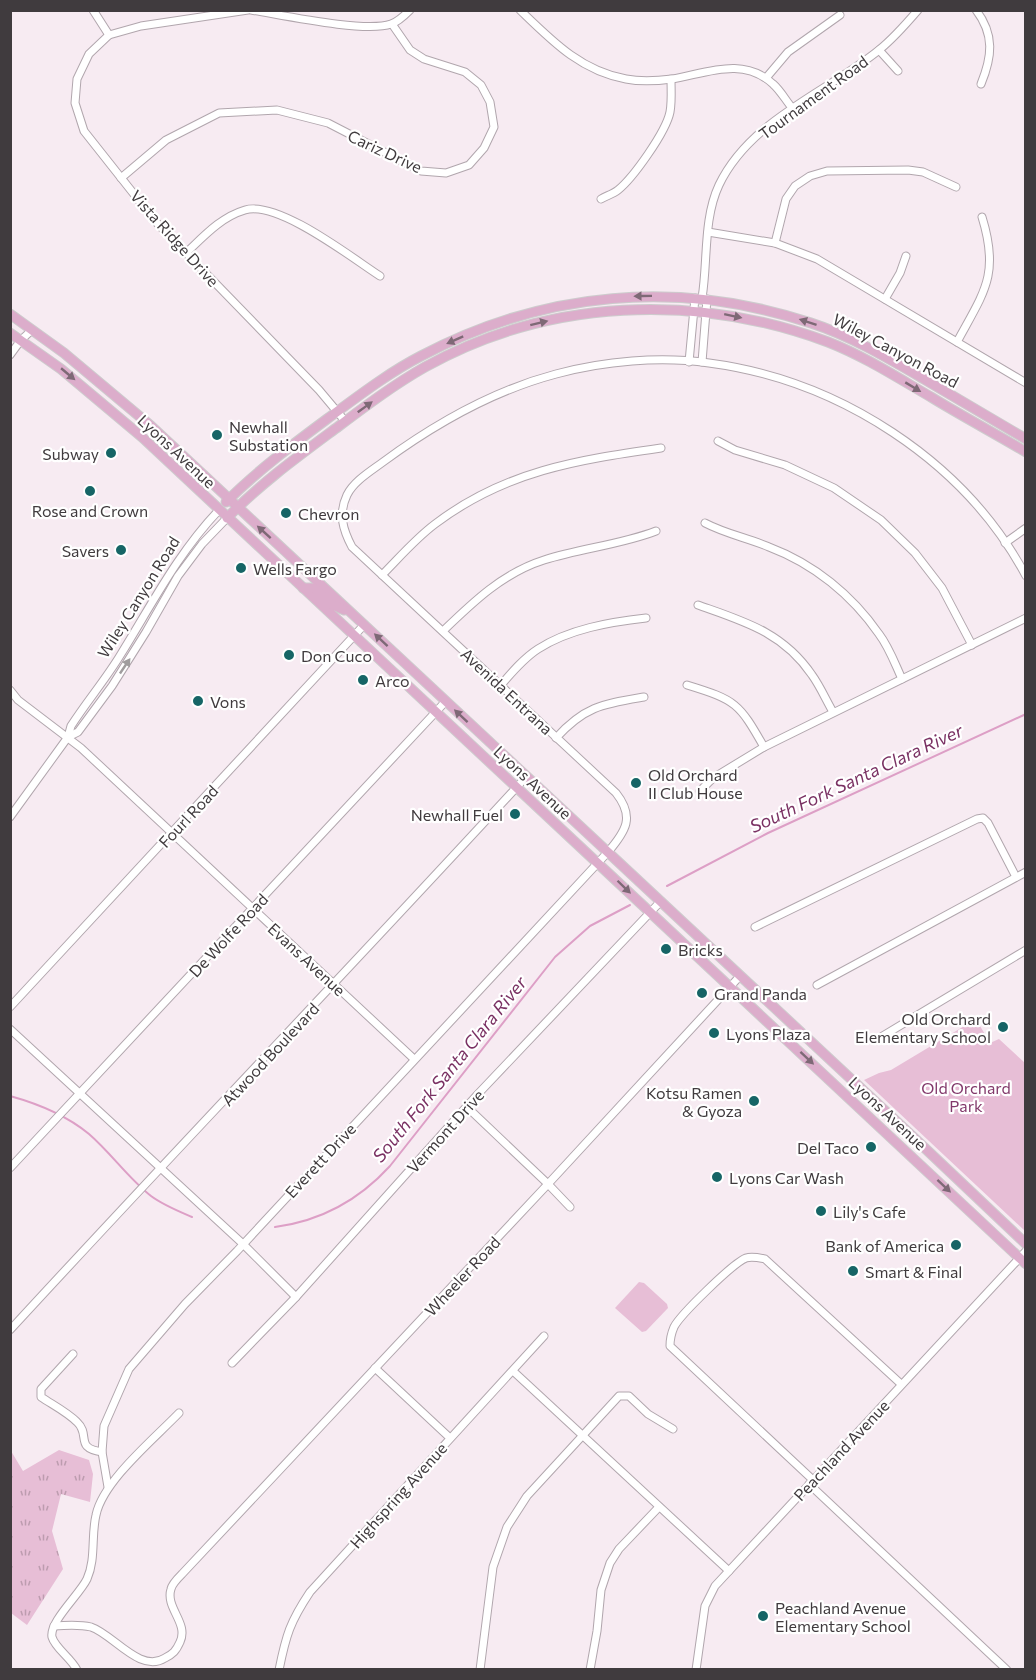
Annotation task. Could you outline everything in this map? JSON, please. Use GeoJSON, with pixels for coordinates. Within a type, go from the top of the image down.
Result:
{"type":"FeatureCollection","features":[{"type":"Feature","properties":{"kind":"main road","name":"Wiley Canyon Road"},"geometry":{"type":"LineString","coordinates":[[219,510],[270,462],[419,357],[481,328],[513,317],[592,300],[664,296],[701,298],[779,313],[841,335],[892,360],[1026,439]]}},
{"type":"Feature","properties":{"kind":"main road","name":"Wiley Canyon Road"},"geometry":{"type":"LineString","coordinates":[[227,518],[276,473],[386,392],[425,368],[469,346],[507,331],[593,312],[627,309],[706,312],[769,323],[830,343],[871,362],[1026,452]]}},
{"type":"Feature","properties":{"kind":"main road","name":"Lyons Avenue"},"geometry":{"type":"LineString","coordinates":[[10,314],[78,364],[151,426],[1026,1244]]}},
{"type":"Feature","properties":{"kind":"main road","name":"Lyons Avenue"},"geometry":{"type":"LineString","coordinates":[[10,333],[61,369],[114,413],[1024,1257]]}},
{"type":"Feature","properties":{"kind":"main road"},"geometry":{"type":"LineString","coordinates":[[303,588],[314,588],[333,605],[352,614]]}},
{"type":"Feature","properties":{"kind":"street"},"geometry":{"type":"LineString","coordinates":[[93,10],[109,35],[141,26],[249,10],[344,25],[370,26],[392,24],[410,10]]}},
{"type":"Feature","properties":{"kind":"street"},"geometry":{"type":"LineString","coordinates":[[520,10],[561,50],[583,64],[606,74],[645,81],[671,79],[733,67],[755,72],[766,78],[793,109]]}},
{"type":"Feature","properties":{"kind":"street","name":"Tournament Road"},"geometry":{"type":"LineString","coordinates":[[689,362],[694,310],[701,298],[708,232],[718,186],[730,166],[753,140],[793,109],[879,50],[903,28],[918,10]]}},
{"type":"Feature","properties":{"kind":"street"},"geometry":{"type":"LineString","coordinates":[[976,10],[982,17],[989,36],[991,51],[989,64],[981,84]]}},
{"type":"Feature","properties":{"kind":"street"},"geometry":{"type":"LineString","coordinates":[[766,78],[788,52],[840,15]]}},
{"type":"Feature","properties":{"kind":"street","name":"Cariz Drive"},"geometry":{"type":"LineString","coordinates":[[121,178],[166,140],[219,113],[277,110],[328,123],[421,171],[446,173],[469,165],[484,148],[494,127],[490,102],[481,85],[465,72],[424,59],[410,50],[392,24]]}},
{"type":"Feature","properties":{"kind":"street","name":"Vista Ridge Drive"},"geometry":{"type":"LineString","coordinates":[[109,35],[88,54],[77,79],[75,103],[84,131],[156,222],[345,422]]}},
{"type":"Feature","properties":{"kind":"street"},"geometry":{"type":"LineString","coordinates":[[879,50],[898,70]]}},
{"type":"Feature","properties":{"kind":"street"},"geometry":{"type":"LineString","coordinates":[[601,199],[615,192],[627,182],[659,137],[670,114],[671,79]]}},
{"type":"Feature","properties":{"kind":"street"},"geometry":{"type":"LineString","coordinates":[[775,243],[786,199],[795,186],[810,176],[827,171],[908,170],[923,172],[956,187]]}},
{"type":"Feature","properties":{"kind":"street"},"geometry":{"type":"LineString","coordinates":[[186,254],[218,223],[247,209],[279,213],[308,228],[380,276]]}},
{"type":"Feature","properties":{"kind":"street"},"geometry":{"type":"LineString","coordinates":[[957,342],[983,295],[989,279],[991,259],[988,236],[982,217]]}},
{"type":"Feature","properties":{"kind":"street"},"geometry":{"type":"LineString","coordinates":[[708,232],[775,243],[817,259],[1026,383]]}},
{"type":"Feature","properties":{"kind":"street"},"geometry":{"type":"LineString","coordinates":[[885,299],[900,273],[906,256]]}},
{"type":"Feature","properties":{"kind":"street","name":"Tournament Road"},"geometry":{"type":"LineString","coordinates":[[701,298],[706,312],[702,362]]}},
{"type":"Feature","properties":{"kind":"street"},"geometry":{"type":"LineString","coordinates":[[10,355],[32,330]]}},
{"type":"Feature","properties":{"kind":"street"},"geometry":{"type":"LineString","coordinates":[[689,362],[702,362],[745,370],[790,382],[843,403],[894,433],[920,451],[963,491],[1005,543],[1026,576]]}},
{"type":"Feature","properties":{"kind":"street","name":"Avenida Entrana"},"geometry":{"type":"LineString","coordinates":[[598,862],[624,832],[627,817],[624,805],[616,793],[352,547],[342,529],[342,512],[347,495],[358,480],[412,440],[453,415],[497,394],[556,374],[614,363],[689,362]]}},
{"type":"Feature","properties":{"kind":"street"},"geometry":{"type":"LineString","coordinates":[[718,441],[735,450],[784,465],[834,488],[881,520],[915,553],[942,588],[972,645]]}},
{"type":"Feature","properties":{"kind":"street"},"geometry":{"type":"LineString","coordinates":[[382,575],[432,526],[487,491],[524,476],[565,464],[662,448]]}},
{"type":"Feature","properties":{"kind":"street","name":"Wiley Canyon Road"},"geometry":{"type":"LineString","coordinates":[[10,817],[68,737],[71,726],[127,644],[177,561],[195,536],[219,510]]}},
{"type":"Feature","properties":{"kind":"street","name":"Wiley Canyon Road"},"geometry":{"type":"LineString","coordinates":[[68,737],[78,732],[104,696],[136,649],[178,576],[202,544],[227,518]]}},
{"type":"Feature","properties":{"kind":"street"},"geometry":{"type":"LineString","coordinates":[[705,523],[723,533],[770,547],[802,562],[831,582],[861,610],[880,635],[902,679]]}},
{"type":"Feature","properties":{"kind":"street"},"geometry":{"type":"LineString","coordinates":[[1005,543],[1026,528]]}},
{"type":"Feature","properties":{"kind":"street"},"geometry":{"type":"LineString","coordinates":[[443,631],[482,594],[513,573],[544,560],[656,531]]}},
{"type":"Feature","properties":{"kind":"street"},"geometry":{"type":"LineString","coordinates":[[698,605],[753,624],[778,639],[795,654],[812,675],[833,712]]}},
{"type":"Feature","properties":{"kind":"street"},"geometry":{"type":"LineString","coordinates":[[501,685],[518,665],[555,639],[583,630],[646,618]]}},
{"type":"Feature","properties":{"kind":"street"},"geometry":{"type":"LineString","coordinates":[[700,791],[713,778],[764,747],[1026,618]]}},
{"type":"Feature","properties":{"kind":"street","name":"Fourl Road"},"geometry":{"type":"LineString","coordinates":[[10,1006],[364,625]]}},
{"type":"Feature","properties":{"kind":"street"},"geometry":{"type":"LineString","coordinates":[[127,644],[136,649]]}},
{"type":"Feature","properties":{"kind":"street"},"geometry":{"type":"LineString","coordinates":[[687,685],[722,696],[734,704],[746,715],[764,747]]}},
{"type":"Feature","properties":{"kind":"street","name":"Evans Avenue"},"geometry":{"type":"LineString","coordinates":[[10,690],[18,700],[68,737],[414,1059]]}},
{"type":"Feature","properties":{"kind":"street"},"geometry":{"type":"LineString","coordinates":[[95,690],[104,696]]}},
{"type":"Feature","properties":{"kind":"street"},"geometry":{"type":"LineString","coordinates":[[556,738],[582,713],[605,704],[644,697]]}},
{"type":"Feature","properties":{"kind":"street","name":"De Wolfe Road"},"geometry":{"type":"LineString","coordinates":[[10,1168],[68,1109],[446,701]]}},
{"type":"Feature","properties":{"kind":"street"},"geometry":{"type":"LineString","coordinates":[[83,708],[91,714]]}},
{"type":"Feature","properties":{"kind":"street","name":"Atwood Boulevard"},"geometry":{"type":"LineString","coordinates":[[10,1330],[527,776]]}},
{"type":"Feature","properties":{"kind":"street"},"geometry":{"type":"LineString","coordinates":[[755,927],[977,819],[988,823],[1016,877]]}},
{"type":"Feature","properties":{"kind":"street","name":"Everett Drive"},"geometry":{"type":"LineString","coordinates":[[108,1487],[102,1452],[104,1426],[129,1370],[184,1304],[243,1244],[598,862]]}},
{"type":"Feature","properties":{"kind":"street"},"geometry":{"type":"LineString","coordinates":[[817,985],[1026,872]]}},
{"type":"Feature","properties":{"kind":"street","name":"Vermont Drive"},"geometry":{"type":"LineString","coordinates":[[232,1363],[296,1297],[467,1107],[661,902]]}},
{"type":"Feature","properties":{"kind":"street"},"geometry":{"type":"LineString","coordinates":[[876,1040],[1026,950]]}},
{"type":"Feature","properties":{"kind":"street","name":"Wheeler Road"},"geometry":{"type":"LineString","coordinates":[[54,1626],[90,1627],[101,1631],[133,1655],[145,1660],[160,1661],[176,1652],[182,1638],[181,1622],[171,1604],[170,1590],[182,1574],[740,976]]}},
{"type":"Feature","properties":{"kind":"street"},"geometry":{"type":"LineString","coordinates":[[10,1029],[243,1244],[296,1297]]}},
{"type":"Feature","properties":{"kind":"street"},"geometry":{"type":"LineString","coordinates":[[467,1107],[570,1207]]}},
{"type":"Feature","properties":{"kind":"street"},"geometry":{"type":"LineString","coordinates":[[902,1384],[765,1259],[758,1257],[746,1258],[701,1296],[675,1325],[670,1336],[670,1346],[1003,1668]]}},
{"type":"Feature","properties":{"kind":"street","name":"Peachland Avenue"},"geometry":{"type":"LineString","coordinates":[[696,1670],[705,1606],[716,1586],[902,1384],[1024,1257]]}},
{"type":"Feature","properties":{"kind":"street","name":"Highspring Avenue"},"geometry":{"type":"LineString","coordinates":[[279,1670],[286,1635],[295,1614],[310,1592],[544,1336]]}},
{"type":"Feature","properties":{"kind":"street"},"geometry":{"type":"LineString","coordinates":[[73,1354],[41,1389],[41,1397],[77,1422],[87,1448],[102,1452]]}},
{"type":"Feature","properties":{"kind":"street"},"geometry":{"type":"LineString","coordinates":[[375,1368],[450,1438]]}},
{"type":"Feature","properties":{"kind":"street"},"geometry":{"type":"LineString","coordinates":[[513,1371],[729,1571]]}},
{"type":"Feature","properties":{"kind":"street"},"geometry":{"type":"LineString","coordinates":[[480,1670],[493,1567],[507,1527],[527,1496],[619,1396],[629,1396],[648,1414],[673,1429]]}},
{"type":"Feature","properties":{"kind":"street"},"geometry":{"type":"LineString","coordinates":[[77,1670],[68,1656],[59,1649],[52,1636],[54,1626],[89,1574],[96,1516],[108,1487],[179,1413]]}},
{"type":"Feature","properties":{"kind":"street"},"geometry":{"type":"LineString","coordinates":[[590,1670],[601,1590],[610,1563],[619,1549],[659,1507]]}},
{"type":"Feature","properties":{"kind":"green space","name":"Old Orchard Park"},"geometry":{"type":"Polygon","coordinates":[[[976,1019],[990,1043],[999,1039],[1025,1063],[1025,1231],[864,1080],[891,1070],[976,1019]]]}},
{"type":"Feature","properties":{"kind":"green space"},"geometry":{"type":"Polygon","coordinates":[[[639,1282],[644,1283],[667,1304],[668,1308],[646,1331],[642,1332],[615,1308],[639,1282]]]}},
{"type":"Feature","properties":{"kind":"green space"},"geometry":{"type":"Polygon","coordinates":[[[59,1450],[89,1460],[93,1474],[90,1502],[61,1494],[52,1531],[63,1569],[27,1625],[11,1613],[11,1451],[23,1471],[59,1450]]]}},
{"type":"Feature","properties":{"kind":"waterway","name":"South Fork Santa Clara River"},"geometry":{"type":"LineString","coordinates":[[667,886],[768,833],[1026,714]]}},
{"type":"Feature","properties":{"kind":"waterway","name":"South Fork Santa Clara River"},"geometry":{"type":"LineString","coordinates":[[275,1227],[308,1220],[338,1207],[378,1178],[390,1166],[555,957],[590,926],[630,905]]}},
{"type":"Feature","properties":{"kind":"waterway","name":"South Fork Santa Clara River"},"geometry":{"type":"LineString","coordinates":[[10,1096],[52,1111],[71,1121],[97,1141],[151,1196],[192,1217]]}},
{"type":"Feature","properties":{"kind":"place","name":"Newhall Substation"},"geometry":{"type":"Point","coordinates":[217,435]}},
{"type":"Feature","properties":{"kind":"place","name":"Subway"},"geometry":{"type":"Point","coordinates":[111,453]}},
{"type":"Feature","properties":{"kind":"place","name":"Rose and Crown"},"geometry":{"type":"Point","coordinates":[90,491]}},
{"type":"Feature","properties":{"kind":"place","name":"Chevron"},"geometry":{"type":"Point","coordinates":[286,513]}},
{"type":"Feature","properties":{"kind":"place","name":"Savers"},"geometry":{"type":"Point","coordinates":[121,550]}},
{"type":"Feature","properties":{"kind":"place","name":"Wells Fargo"},"geometry":{"type":"Point","coordinates":[241,568]}},
{"type":"Feature","properties":{"kind":"place","name":"Don Cuco"},"geometry":{"type":"Point","coordinates":[289,655]}},
{"type":"Feature","properties":{"kind":"place","name":"Arco"},"geometry":{"type":"Point","coordinates":[363,680]}},
{"type":"Feature","properties":{"kind":"place","name":"Vons"},"geometry":{"type":"Point","coordinates":[198,701]}},
{"type":"Feature","properties":{"kind":"place","name":"Old Orchard II Club House"},"geometry":{"type":"Point","coordinates":[636,783]}},
{"type":"Feature","properties":{"kind":"place","name":"Newhall Fuel"},"geometry":{"type":"Point","coordinates":[515,814]}},
{"type":"Feature","properties":{"kind":"place","name":"Bricks"},"geometry":{"type":"Point","coordinates":[666,949]}},
{"type":"Feature","properties":{"kind":"place","name":"Grand Panda"},"geometry":{"type":"Point","coordinates":[702,993]}},
{"type":"Feature","properties":{"kind":"place","name":"Old Orchard Elementary School"},"geometry":{"type":"Point","coordinates":[1003,1027]}},
{"type":"Feature","properties":{"kind":"place","name":"Lyons Plaza"},"geometry":{"type":"Point","coordinates":[714,1033]}},
{"type":"Feature","properties":{"kind":"place","name":"Kotsu Ramen & Gyoza"},"geometry":{"type":"Point","coordinates":[754,1101]}},
{"type":"Feature","properties":{"kind":"place","name":"Del Taco"},"geometry":{"type":"Point","coordinates":[871,1147]}},
{"type":"Feature","properties":{"kind":"place","name":"Lyons Car Wash"},"geometry":{"type":"Point","coordinates":[717,1177]}},
{"type":"Feature","properties":{"kind":"place","name":"Lily's Cafe"},"geometry":{"type":"Point","coordinates":[821,1211]}},
{"type":"Feature","properties":{"kind":"place","name":"Bank of America"},"geometry":{"type":"Point","coordinates":[956,1245]}},
{"type":"Feature","properties":{"kind":"place","name":"Smart & Final"},"geometry":{"type":"Point","coordinates":[853,1271]}},
{"type":"Feature","properties":{"kind":"place","name":"Peachland Avenue Elementary School"},"geometry":{"type":"Point","coordinates":[763,1616]}}]}
